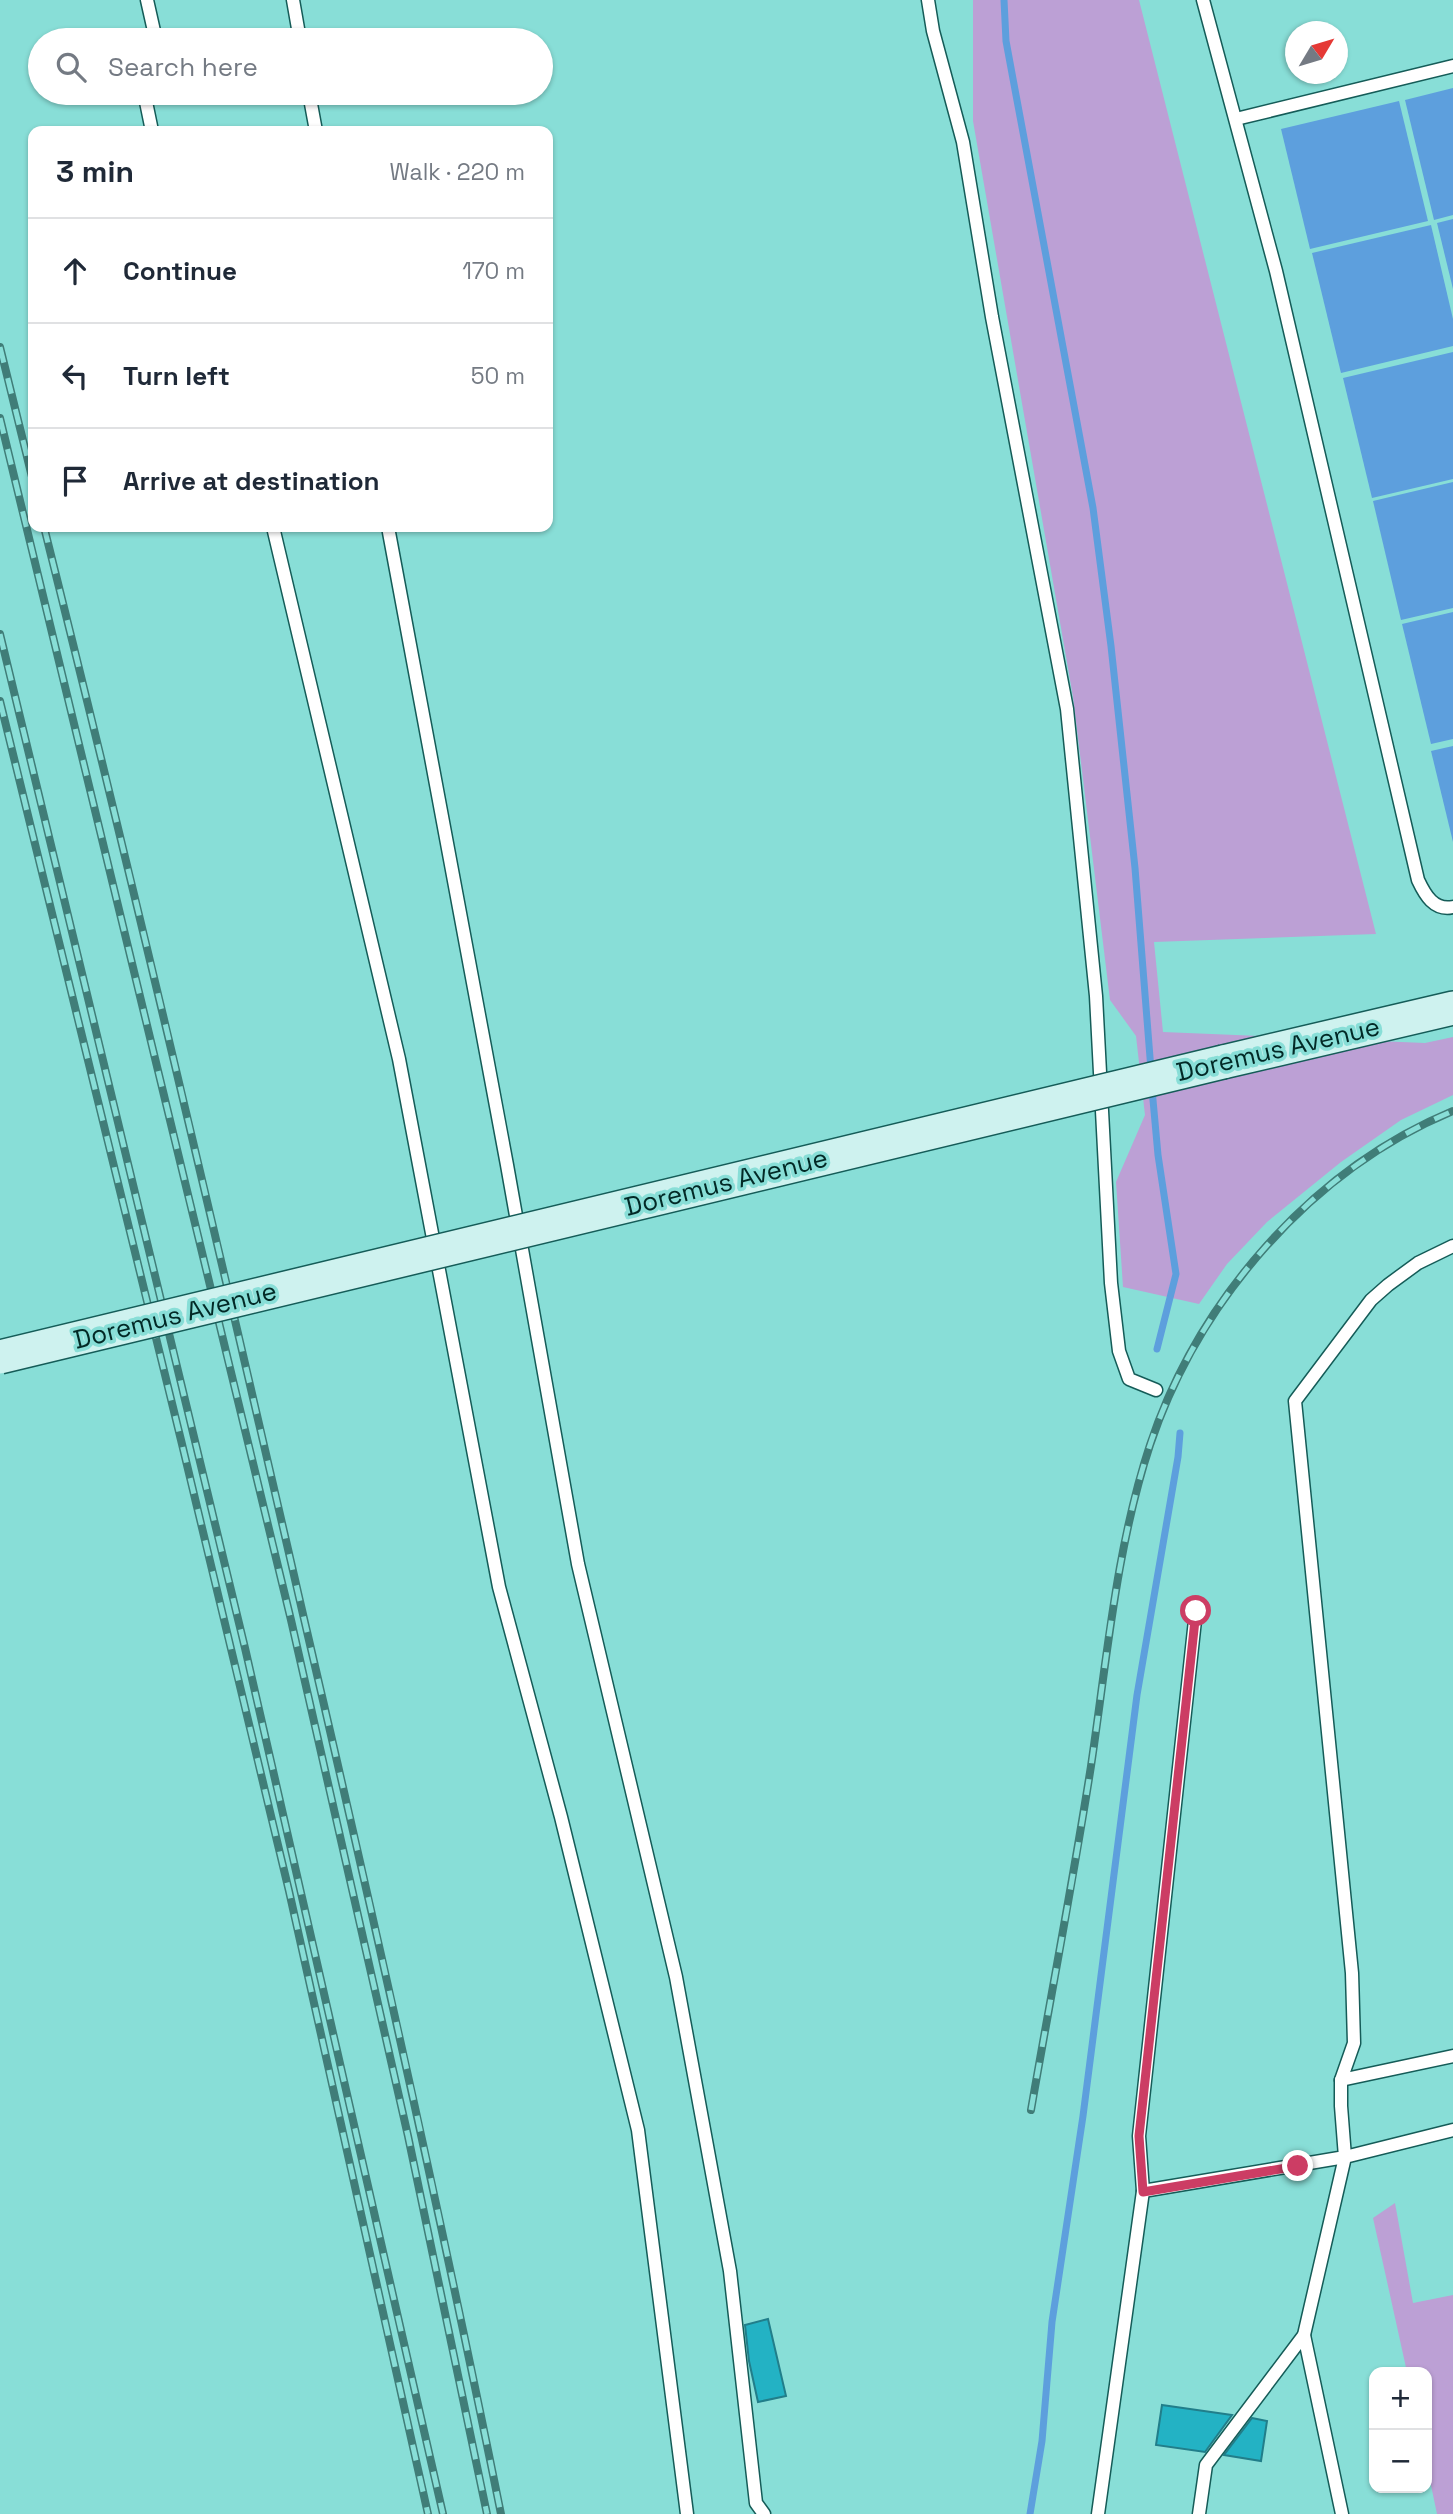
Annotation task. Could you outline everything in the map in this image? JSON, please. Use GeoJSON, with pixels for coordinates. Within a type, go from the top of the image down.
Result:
{"type":"FeatureCollection","features":[{"type":"Feature","properties":{"kind":"main road","name":"Doremus Avenue"},"geometry":{"type":"LineString","coordinates":[[0,1357],[1453,1009]]}},
{"type":"Feature","properties":{"kind":"lane"},"geometry":{"type":"LineString","coordinates":[[147,0],[153,28]]}},
{"type":"Feature","properties":{"kind":"lane"},"geometry":{"type":"LineString","coordinates":[[293,0],[298,28]]}},
{"type":"Feature","properties":{"kind":"lane"},"geometry":{"type":"LineString","coordinates":[[928,0],[933,31],[963,142],[992,317],[1067,709],[1096,996],[1111,1283],[1119,1351],[1129,1379],[1156,1390]]}},
{"type":"Feature","properties":{"kind":"lane"},"geometry":{"type":"LineString","coordinates":[[1203,0],[1276,271],[1418,880],[1428,900],[1446,909],[1453,907]]}},
{"type":"Feature","properties":{"kind":"lane"},"geometry":{"type":"LineString","coordinates":[[1236,119],[1453,66]]}},
{"type":"Feature","properties":{"kind":"lane"},"geometry":{"type":"LineString","coordinates":[[147,105],[151,126]]}},
{"type":"Feature","properties":{"kind":"lane"},"geometry":{"type":"LineString","coordinates":[[311,105],[315,126]]}},
{"type":"Feature","properties":{"kind":"lane"},"geometry":{"type":"LineString","coordinates":[[274,532],[399,1059],[499,1587],[561,1817],[638,2130],[687,2514]]}},
{"type":"Feature","properties":{"kind":"lane"},"geometry":{"type":"LineString","coordinates":[[389,532],[508,1165],[578,1564],[676,1978],[730,2272],[756,2503],[764,2514]]}},
{"type":"Feature","properties":{"kind":"lane"},"geometry":{"type":"LineString","coordinates":[[1199,2514],[1206,2465],[1304,2334],[1345,2157],[1341,2080],[1354,2043],[1352,1973],[1295,1401],[1371,1300],[1418,1263],[1453,1246]]}},
{"type":"Feature","properties":{"kind":"lane"},"geometry":{"type":"LineString","coordinates":[[1098,2514],[1143,2192],[1139,2136],[1196,1611]]}},
{"type":"Feature","properties":{"kind":"lane"},"geometry":{"type":"LineString","coordinates":[[1341,2080],[1453,2056]]}},
{"type":"Feature","properties":{"kind":"lane"},"geometry":{"type":"LineString","coordinates":[[1143,2192],[1345,2157],[1453,2130]]}},
{"type":"Feature","properties":{"kind":"lane"},"geometry":{"type":"LineString","coordinates":[[1304,2334],[1342,2514]]}},
{"type":"Feature","properties":{"kind":"shaded area"},"geometry":{"type":"Polygon","coordinates":[[[973,0],[1139,0],[1376,934],[1154,942],[1163,1032],[1425,1043],[1453,1037],[1453,1095],[1401,1120],[1341,1162],[1267,1222],[1227,1264],[1199,1304],[1123,1287],[1116,1182],[1145,1115],[1136,1036],[1110,1000],[1073,697],[973,121],[973,0]]]}},
{"type":"Feature","properties":{"kind":"shaded area"},"geometry":{"type":"Polygon","coordinates":[[[1395,2203],[1413,2303],[1453,2295],[1453,2514],[1437,2514],[1432,2490],[1432,2367],[1406,2367],[1373,2218],[1395,2203]]]}},
{"type":"Feature","properties":{"kind":"water"},"geometry":{"type":"Polygon","coordinates":[[[1453,88],[1453,215],[1434,220],[1405,100],[1453,88]]]}},
{"type":"Feature","properties":{"kind":"water"},"geometry":{"type":"Polygon","coordinates":[[[1399,101],[1428,221],[1310,249],[1281,129],[1399,101]]]}},
{"type":"Feature","properties":{"kind":"water"},"geometry":{"type":"Polygon","coordinates":[[[1453,219],[1453,289],[1437,223],[1453,219]]]}},
{"type":"Feature","properties":{"kind":"water"},"geometry":{"type":"Polygon","coordinates":[[[1431,225],[1453,319],[1453,346],[1341,373],[1312,253],[1431,225]]]}},
{"type":"Feature","properties":{"kind":"water"},"geometry":{"type":"Polygon","coordinates":[[[1453,352],[1453,479],[1372,498],[1343,378],[1453,352]]]}},
{"type":"Feature","properties":{"kind":"water"},"geometry":{"type":"Polygon","coordinates":[[[1453,482],[1453,608],[1401,620],[1373,501],[1453,482]]]}},
{"type":"Feature","properties":{"kind":"water"},"geometry":{"type":"Polygon","coordinates":[[[1453,612],[1453,739],[1431,744],[1402,624],[1453,612]]]}},
{"type":"Feature","properties":{"kind":"water"},"geometry":{"type":"Polygon","coordinates":[[[1453,746],[1453,842],[1431,751],[1453,746]]]}},
{"type":"Feature","properties":{"kind":"building"},"geometry":{"type":"Polygon","coordinates":[[[768,2319],[786,2396],[758,2402],[745,2325],[768,2319]]]}},
{"type":"Feature","properties":{"kind":"building"},"geometry":{"type":"Polygon","coordinates":[[[1162,2405],[1232,2415],[1205,2452],[1156,2445],[1162,2405]]]}},
{"type":"Feature","properties":{"kind":"building"},"geometry":{"type":"Polygon","coordinates":[[[1252,2418],[1267,2421],[1261,2461],[1224,2455],[1252,2418]]]}},
{"type":"Feature","properties":{"kind":"waterway"},"geometry":{"type":"LineString","coordinates":[[1004,0],[1006,41],[1093,508],[1135,868],[1151,1070]]}},
{"type":"Feature","properties":{"kind":"waterway"},"geometry":{"type":"LineString","coordinates":[[1152,1089],[1158,1155],[1176,1274],[1157,1349]]}},
{"type":"Feature","properties":{"kind":"waterway"},"geometry":{"type":"LineString","coordinates":[[1030,2514],[1042,2441],[1052,2322],[1083,2116],[1137,1695],[1180,1433]]}},
{"type":"Feature","properties":{"kind":"railway"},"geometry":{"type":"LineString","coordinates":[[0,347],[28,461]]}},
{"type":"Feature","properties":{"kind":"railway"},"geometry":{"type":"LineString","coordinates":[[0,418],[291,1620],[408,2136],[487,2514]]}},
{"type":"Feature","properties":{"kind":"railway"},"geometry":{"type":"LineString","coordinates":[[45,532],[177,1074],[331,1734],[431,2179],[501,2514]]}},
{"type":"Feature","properties":{"kind":"railway"},"geometry":{"type":"LineString","coordinates":[[0,634],[245,1648],[443,2514]]}},
{"type":"Feature","properties":{"kind":"railway"},"geometry":{"type":"LineString","coordinates":[[0,701],[289,1891],[428,2514]]}},
{"type":"Feature","properties":{"kind":"railway"},"geometry":{"type":"LineString","coordinates":[[1031,2110],[1084,1809],[1121,1564],[1138,1484],[1171,1392],[1198,1340],[1230,1292],[1266,1246],[1307,1205],[1352,1168],[1401,1136],[1453,1111]]}},
{"type":"Feature","properties":{"kind":"route"},"geometry":{"type":"LineString","coordinates":[[1196,1611],[1139,2136],[1143,2192],[1298,2166]]}}]}
